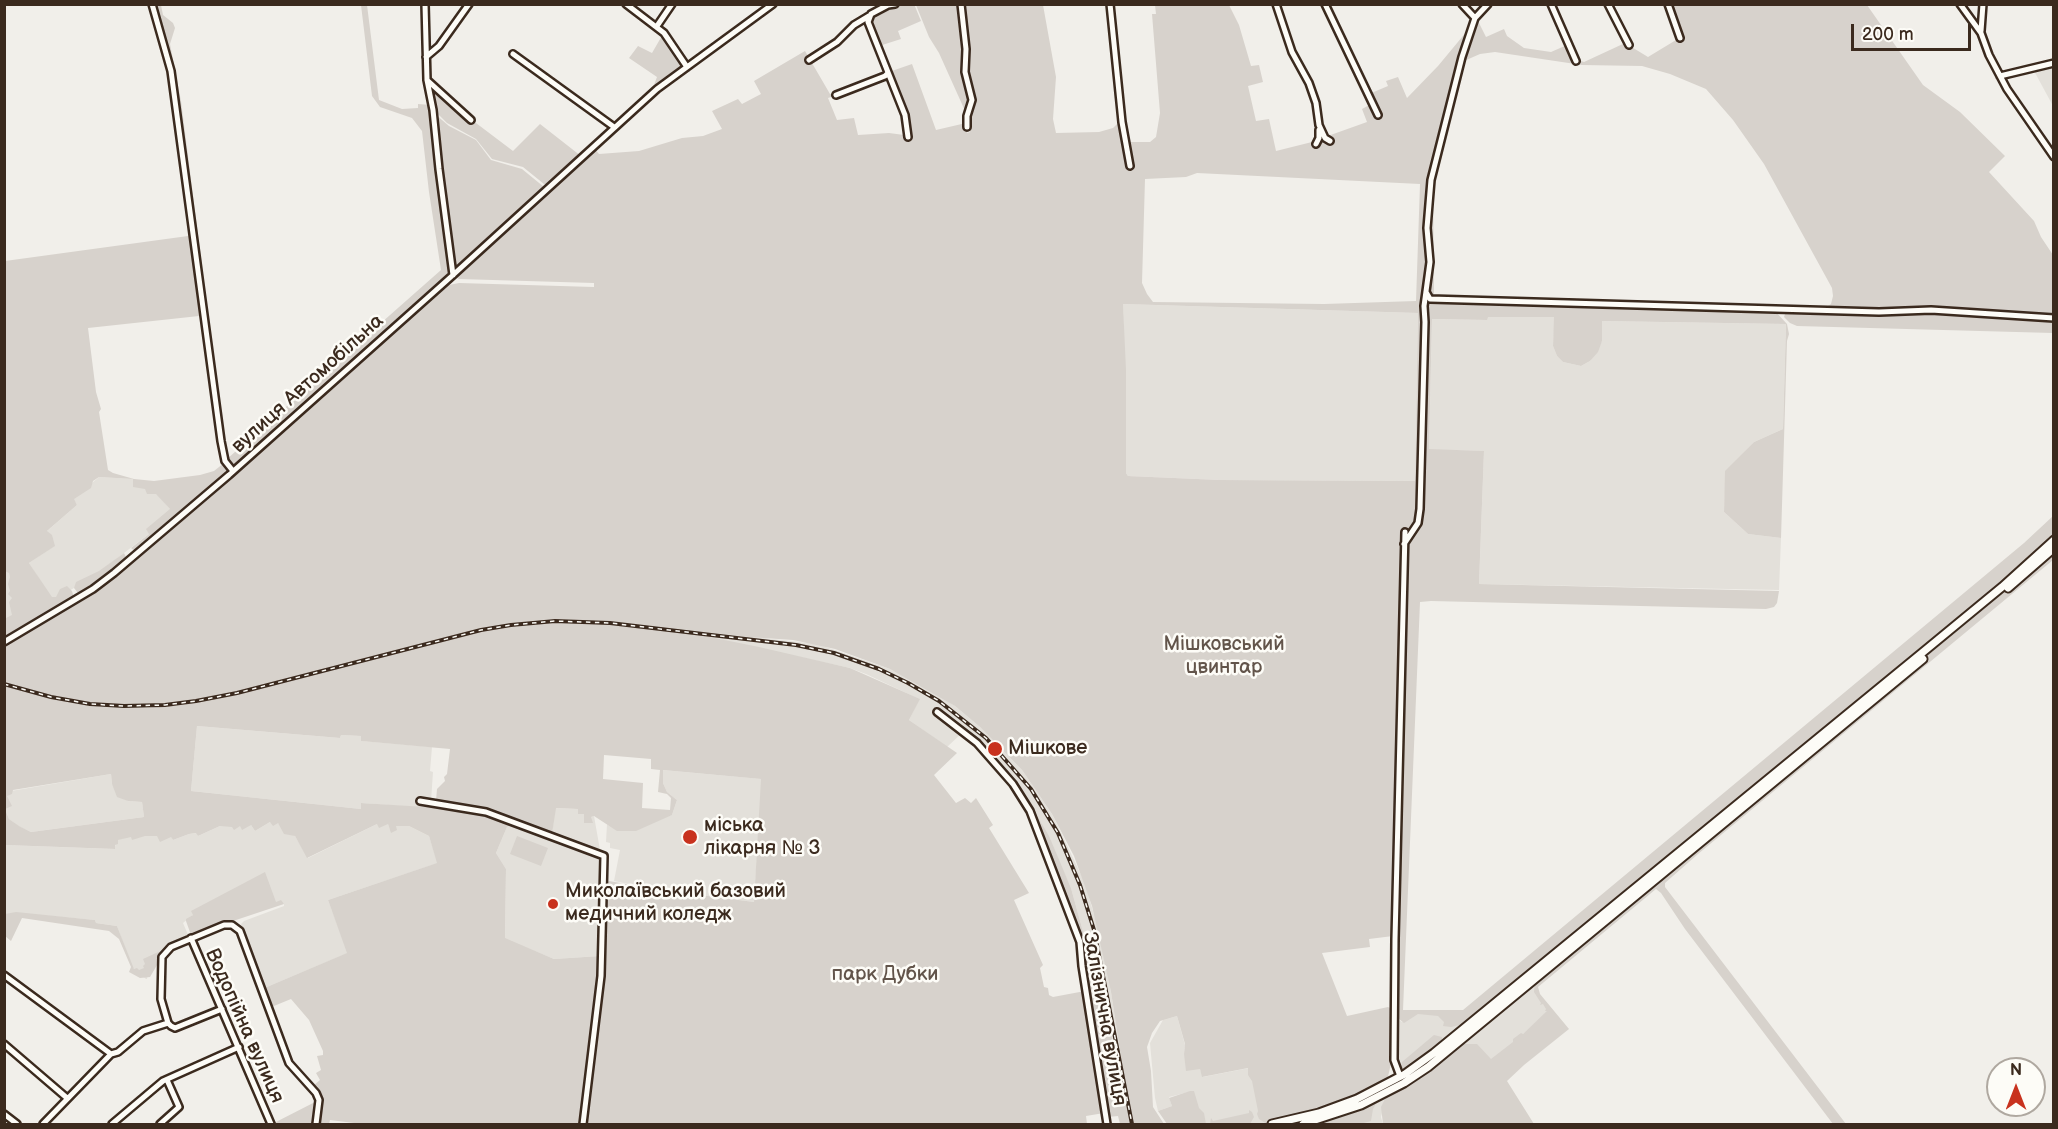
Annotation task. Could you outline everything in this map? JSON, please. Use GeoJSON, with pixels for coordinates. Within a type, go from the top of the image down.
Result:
{"type":"FeatureCollection","features":[{"type":"Feature","properties":{"kind":"main road"},"geometry":{"type":"LineString","coordinates":[[1272,1125],[1338,1107],[1378,1089],[1434,1053],[1919,656],[2054,540]]}},
{"type":"Feature","properties":{"kind":"main road"},"geometry":{"type":"LineString","coordinates":[[1303,1125],[1361,1105],[1404,1083],[1428,1067],[1957,631],[2054,548]]}},
{"type":"Feature","properties":{"kind":"street"},"geometry":{"type":"LineString","coordinates":[[152,4],[171,71],[221,441],[225,461],[233,471]]}},
{"type":"Feature","properties":{"kind":"street"},"geometry":{"type":"LineString","coordinates":[[425,4],[427,80],[433,110],[451,278]]}},
{"type":"Feature","properties":{"kind":"street"},"geometry":{"type":"LineString","coordinates":[[426,57],[437,48],[470,4]]}},
{"type":"Feature","properties":{"kind":"street"},"geometry":{"type":"LineString","coordinates":[[626,4],[657,26],[670,40],[687,67]]}},
{"type":"Feature","properties":{"kind":"street"},"geometry":{"type":"LineString","coordinates":[[657,26],[672,4]]}},
{"type":"Feature","properties":{"kind":"street","name":"вулиця Автомобільна"},"geometry":{"type":"LineString","coordinates":[[4,642],[93,589],[233,471],[451,278],[657,89],[773,4]]}},
{"type":"Feature","properties":{"kind":"street"},"geometry":{"type":"LineString","coordinates":[[809,60],[837,42],[854,25],[888,5],[895,4]]}},
{"type":"Feature","properties":{"kind":"street"},"geometry":{"type":"LineString","coordinates":[[961,4],[966,49],[965,72],[972,100],[967,127]]}},
{"type":"Feature","properties":{"kind":"street"},"geometry":{"type":"LineString","coordinates":[[1110,4],[1122,122],[1130,166]]}},
{"type":"Feature","properties":{"kind":"street"},"geometry":{"type":"LineString","coordinates":[[1276,4],[1292,52],[1309,83],[1316,103],[1319,125],[1319,138],[1316,144]]}},
{"type":"Feature","properties":{"kind":"street"},"geometry":{"type":"LineString","coordinates":[[1325,4],[1378,115]]}},
{"type":"Feature","properties":{"kind":"street"},"geometry":{"type":"LineString","coordinates":[[1462,4],[1475,18]]}},
{"type":"Feature","properties":{"kind":"street"},"geometry":{"type":"LineString","coordinates":[[1404,544],[1418,523],[1420,509],[1426,292],[1430,262],[1427,228],[1431,180],[1459,67],[1475,18],[1488,4]]}},
{"type":"Feature","properties":{"kind":"street"},"geometry":{"type":"LineString","coordinates":[[1551,4],[1576,61]]}},
{"type":"Feature","properties":{"kind":"street"},"geometry":{"type":"LineString","coordinates":[[1608,4],[1629,45]]}},
{"type":"Feature","properties":{"kind":"street"},"geometry":{"type":"LineString","coordinates":[[1668,4],[1680,38]]}},
{"type":"Feature","properties":{"kind":"street"},"geometry":{"type":"LineString","coordinates":[[1960,4],[1981,33],[1989,55],[2007,89],[2054,157]]}},
{"type":"Feature","properties":{"kind":"street"},"geometry":{"type":"LineString","coordinates":[[1981,33],[1983,4]]}},
{"type":"Feature","properties":{"kind":"street"},"geometry":{"type":"LineString","coordinates":[[869,16],[868,22],[905,115],[908,137]]}},
{"type":"Feature","properties":{"kind":"street"},"geometry":{"type":"LineString","coordinates":[[426,45],[437,48]]}},
{"type":"Feature","properties":{"kind":"street"},"geometry":{"type":"LineString","coordinates":[[513,54],[614,127]]}},
{"type":"Feature","properties":{"kind":"street"},"geometry":{"type":"LineString","coordinates":[[2000,76],[2054,63]]}},
{"type":"Feature","properties":{"kind":"street"},"geometry":{"type":"LineString","coordinates":[[836,95],[888,74]]}},
{"type":"Feature","properties":{"kind":"street"},"geometry":{"type":"LineString","coordinates":[[427,80],[471,120]]}},
{"type":"Feature","properties":{"kind":"street"},"geometry":{"type":"LineString","coordinates":[[1319,125],[1325,138],[1330,141]]}},
{"type":"Feature","properties":{"kind":"street"},"geometry":{"type":"LineString","coordinates":[[1427,299],[1869,312],[1931,310],[2054,318]]}},
{"type":"Feature","properties":{"kind":"street"},"geometry":{"type":"LineString","coordinates":[[1400,1076],[1394,1060],[1395,950],[1405,532]]}},
{"type":"Feature","properties":{"kind":"street","name":"Залізнична вулиця"},"geometry":{"type":"LineString","coordinates":[[937,711],[977,743],[1013,784],[1030,811],[1080,942],[1107,1125]]}},
{"type":"Feature","properties":{"kind":"street"},"geometry":{"type":"LineString","coordinates":[[420,801],[486,812],[604,856],[601,976],[583,1125]]}},
{"type":"Feature","properties":{"kind":"street"},"geometry":{"type":"LineString","coordinates":[[222,1009],[175,1028],[168,1023],[161,999],[162,957],[171,947],[225,925],[232,925],[238,928],[289,1063],[316,1093],[319,1101],[315,1125]]}},
{"type":"Feature","properties":{"kind":"street","name":"Водопійна вулиця"},"geometry":{"type":"LineString","coordinates":[[191,938],[271,1125]]}},
{"type":"Feature","properties":{"kind":"street"},"geometry":{"type":"LineString","coordinates":[[4,975],[111,1054]]}},
{"type":"Feature","properties":{"kind":"street"},"geometry":{"type":"LineString","coordinates":[[43,1125],[111,1054],[118,1052],[143,1031],[168,1023]]}},
{"type":"Feature","properties":{"kind":"street"},"geometry":{"type":"LineString","coordinates":[[4,1044],[67,1098]]}},
{"type":"Feature","properties":{"kind":"street"},"geometry":{"type":"LineString","coordinates":[[112,1125],[146,1094],[173,1075],[238,1047]]}},
{"type":"Feature","properties":{"kind":"street"},"geometry":{"type":"LineString","coordinates":[[160,1125],[180,1105],[167,1080]]}},
{"type":"Feature","properties":{"kind":"street"},"geometry":{"type":"LineString","coordinates":[[4,1113],[18,1125]]}},
{"type":"Feature","properties":{"kind":"shaded area"},"geometry":{"type":"Polygon","coordinates":[[[2053,65],[2053,106],[2033,69],[2053,65]]]}},
{"type":"Feature","properties":{"kind":"shaded area"},"geometry":{"type":"Polygon","coordinates":[[[1123,304],[1418,313],[1415,481],[1220,480],[1128,476],[1126,473],[1123,304]]]}},
{"type":"Feature","properties":{"kind":"shaded area"},"geometry":{"type":"Polygon","coordinates":[[[1487,317],[1555,317],[1553,346],[1557,356],[1563,362],[1581,366],[1590,361],[1602,341],[1602,321],[1786,324],[1783,429],[1754,442],[1726,471],[1724,512],[1748,534],[1781,538],[1779,590],[1479,584],[1484,451],[1429,450],[1432,319],[1487,320],[1487,317]]]}},
{"type":"Feature","properties":{"kind":"shaded area"},"geometry":{"type":"Polygon","coordinates":[[[99,477],[134,479],[155,491],[171,510],[147,529],[150,533],[98,573],[53,601],[29,563],[54,546],[46,532],[77,505],[73,499],[99,477]]]}},
{"type":"Feature","properties":{"kind":"shaded area"},"geometry":{"type":"Polygon","coordinates":[[[4,539],[18,625],[5,627],[4,539]]]}},
{"type":"Feature","properties":{"kind":"shaded area"},"geometry":{"type":"Polygon","coordinates":[[[576,619],[817,644],[890,669],[929,689],[955,706],[980,727],[1022,770],[1052,814],[1085,883],[1098,929],[1111,992],[1133,1124],[1131,1124],[1115,1048],[1071,888],[1040,821],[1023,794],[996,761],[962,733],[947,747],[909,720],[919,699],[866,674],[850,668],[685,632],[596,623],[554,622],[481,631],[236,694],[165,706],[123,708],[89,705],[31,693],[4,683],[51,696],[103,704],[165,704],[236,692],[480,629],[531,621],[576,619]]]}},
{"type":"Feature","properties":{"kind":"shaded area"},"geometry":{"type":"Polygon","coordinates":[[[197,726],[340,738],[341,735],[361,736],[362,741],[432,747],[431,801],[427,808],[362,803],[361,809],[191,791],[197,726]]]}},
{"type":"Feature","properties":{"kind":"shaded area","name":"міська лікарня № 3"},"geometry":{"type":"Polygon","coordinates":[[[663,770],[762,779],[754,902],[654,889],[614,881],[620,850],[610,848],[610,843],[606,842],[607,824],[610,826],[672,815],[677,800],[667,792],[663,783],[663,770]]]}},
{"type":"Feature","properties":{"kind":"shaded area"},"geometry":{"type":"Polygon","coordinates":[[[111,774],[112,784],[128,801],[142,802],[144,817],[31,832],[9,819],[5,809],[5,792],[111,774]]]}},
{"type":"Feature","properties":{"kind":"shaded area"},"geometry":{"type":"Polygon","coordinates":[[[555,808],[578,809],[591,817],[594,816],[600,850],[598,852],[552,834],[555,808]]]}},
{"type":"Feature","properties":{"kind":"shaded area"},"geometry":{"type":"Polygon","coordinates":[[[270,822],[278,823],[295,836],[308,858],[377,824],[388,824],[390,829],[396,826],[409,826],[429,836],[438,863],[328,900],[348,953],[262,989],[241,924],[284,906],[284,904],[276,902],[193,915],[183,923],[189,937],[173,945],[149,967],[147,979],[132,967],[117,926],[96,923],[95,920],[16,913],[5,921],[5,845],[114,849],[117,840],[131,836],[171,836],[173,840],[189,834],[197,833],[198,836],[220,826],[251,825],[255,831],[270,822]]]}},
{"type":"Feature","properties":{"kind":"shaded area","name":"Миколаївський базовий медичний коледж"},"geometry":{"type":"Polygon","coordinates":[[[513,823],[598,858],[601,866],[600,956],[554,959],[505,939],[506,869],[496,853],[507,827],[513,823]]]}},
{"type":"Feature","properties":{"kind":"shaded area"},"geometry":{"type":"Polygon","coordinates":[[[1535,981],[1536,991],[1549,1011],[1492,1062],[1464,1044],[1523,994],[1535,981]]]}},
{"type":"Feature","properties":{"kind":"shaded area"},"geometry":{"type":"Polygon","coordinates":[[[1416,1013],[1439,1015],[1460,1026],[1464,1024],[1403,1069],[1396,1054],[1396,1018],[1402,1022],[1416,1013]]]}},
{"type":"Feature","properties":{"kind":"shaded area"},"geometry":{"type":"Polygon","coordinates":[[[1177,1016],[1185,1045],[1184,1054],[1200,1069],[1203,1077],[1249,1068],[1263,1119],[1267,1124],[1202,1124],[1193,1091],[1169,1097],[1172,1106],[1158,1111],[1150,1043],[1163,1020],[1177,1016]]]}},
{"type":"Feature","properties":{"kind":"shaded area"},"geometry":{"type":"Polygon","coordinates":[[[1397,1091],[1386,1097],[1381,1117],[1383,1124],[1310,1124],[1349,1112],[1397,1091]]]}},
{"type":"Feature","properties":{"kind":"green space"},"geometry":{"type":"Polygon","coordinates":[[[914,4],[921,21],[898,31],[901,39],[879,46],[869,22],[870,16],[888,6],[914,4]]]}},
{"type":"Feature","properties":{"kind":"green space"},"geometry":{"type":"Polygon","coordinates":[[[154,5],[161,5],[163,15],[173,23],[175,28],[170,44],[181,101],[202,266],[199,269],[172,71],[154,5]]]}},
{"type":"Feature","properties":{"kind":"green space"},"geometry":{"type":"Polygon","coordinates":[[[361,5],[367,5],[379,100],[402,109],[418,108],[418,104],[431,105],[451,272],[232,468],[227,459],[441,270],[422,131],[412,118],[380,107],[372,96],[361,5]]]}},
{"type":"Feature","properties":{"kind":"green space"},"geometry":{"type":"Polygon","coordinates":[[[916,5],[960,5],[964,65],[971,94],[966,113],[939,53],[929,37],[916,5]]]}},
{"type":"Feature","properties":{"kind":"green space","name":"Мішковський цвинтар"},"geometry":{"type":"Polygon","coordinates":[[[961,5],[1043,5],[1056,77],[1053,119],[1056,133],[1099,132],[1123,122],[1126,142],[1150,142],[1156,137],[1160,113],[1152,14],[1156,14],[1155,5],[1229,5],[1239,25],[1251,66],[1259,65],[1263,82],[1248,86],[1256,121],[1269,119],[1276,151],[1316,141],[1318,125],[1325,137],[1367,122],[1362,109],[1373,103],[1369,94],[1388,86],[1386,81],[1398,77],[1407,98],[1438,66],[1472,25],[1430,180],[1418,509],[1416,523],[1411,530],[1403,530],[1393,936],[1369,939],[1370,947],[1322,953],[1347,1016],[1390,1008],[1392,1059],[1387,1081],[1357,1098],[1267,1124],[1259,1119],[1257,1114],[1248,1068],[1202,1077],[1200,1069],[1186,1071],[1185,1044],[1177,1016],[1160,1021],[1147,1047],[1153,1107],[1164,1124],[1133,1124],[1111,992],[1092,906],[1074,856],[1052,814],[1022,770],[980,727],[955,706],[890,669],[835,649],[793,640],[609,621],[554,619],[480,629],[236,692],[165,704],[90,703],[51,696],[5,683],[4,644],[94,591],[444,286],[459,283],[594,287],[594,283],[459,279],[455,277],[594,148],[599,154],[639,151],[682,138],[703,136],[722,129],[712,111],[738,99],[742,104],[761,94],[754,81],[805,51],[830,94],[837,95],[828,98],[837,120],[854,118],[858,135],[889,133],[904,135],[908,132],[889,72],[912,64],[936,130],[966,123],[967,133],[970,132],[968,121],[971,108],[961,5]],[[1197,173],[1186,177],[1145,179],[1142,283],[1153,302],[1324,304],[1416,301],[1420,184],[1197,173]],[[1123,304],[1126,370],[1126,473],[1128,476],[1220,480],[1415,481],[1418,313],[1123,304]]]}},
{"type":"Feature","properties":{"kind":"green space"},"geometry":{"type":"Polygon","coordinates":[[[1669,5],[1867,5],[1923,85],[1960,112],[2005,156],[1989,172],[2034,221],[2053,255],[2053,317],[1936,312],[2053,319],[2053,333],[1797,326],[1784,317],[1786,311],[1431,298],[1427,291],[1430,194],[1463,58],[1477,19],[1486,37],[1504,29],[1507,36],[1524,48],[1551,52],[1567,45],[1578,60],[1584,62],[1625,43],[1648,57],[1681,37],[1669,5]],[[1495,52],[1480,54],[1464,61],[1433,182],[1434,296],[1438,298],[1825,308],[1831,304],[1832,288],[1764,164],[1733,120],[1706,89],[1670,74],[1642,66],[1582,65],[1495,52]]]}},
{"type":"Feature","properties":{"kind":"green space"},"geometry":{"type":"Polygon","coordinates":[[[663,34],[684,66],[656,87],[654,85],[657,77],[629,58],[638,46],[652,53],[663,34]]]}},
{"type":"Feature","properties":{"kind":"green space"},"geometry":{"type":"Polygon","coordinates":[[[429,83],[513,151],[540,124],[581,156],[549,185],[544,184],[523,167],[492,159],[476,139],[447,123],[435,111],[429,83]]]}},
{"type":"Feature","properties":{"kind":"green space"},"geometry":{"type":"Polygon","coordinates":[[[435,114],[449,126],[476,140],[491,160],[522,169],[544,187],[457,269],[440,169],[435,114]]]}},
{"type":"Feature","properties":{"kind":"green space"},"geometry":{"type":"Polygon","coordinates":[[[192,233],[203,320],[199,316],[88,328],[108,470],[134,479],[154,481],[200,475],[214,471],[224,463],[230,471],[136,552],[131,548],[149,534],[146,529],[170,509],[156,494],[147,494],[145,489],[133,487],[133,479],[99,477],[93,481],[91,488],[74,499],[77,505],[47,531],[52,535],[55,546],[29,563],[52,597],[56,597],[60,589],[67,586],[74,598],[5,639],[6,618],[12,615],[9,602],[12,598],[8,594],[10,591],[9,573],[5,571],[5,261],[188,236],[192,233]]]}},
{"type":"Feature","properties":{"kind":"green space"},"geometry":{"type":"Polygon","coordinates":[[[1427,300],[1441,303],[1775,311],[1787,324],[1789,334],[1781,538],[1748,534],[1724,512],[1725,471],[1754,442],[1783,429],[1786,324],[1602,321],[1602,341],[1598,352],[1590,361],[1581,366],[1563,362],[1557,356],[1553,346],[1554,317],[1488,317],[1487,320],[1432,319],[1429,449],[1484,451],[1479,584],[1779,591],[1777,603],[1774,607],[1766,609],[1420,602],[1403,1010],[1463,1010],[2024,543],[2053,516],[2053,537],[2040,550],[1529,972],[1464,1024],[1451,1027],[1443,1026],[1444,1022],[1438,1016],[1418,1014],[1404,1023],[1399,1019],[1399,936],[1397,934],[1406,545],[1420,524],[1427,300]]]}},
{"type":"Feature","properties":{"kind":"green space"},"geometry":{"type":"Polygon","coordinates":[[[2053,551],[2053,560],[1665,883],[1665,887],[1846,1124],[1833,1124],[1656,889],[1538,987],[1540,994],[1569,1029],[1507,1081],[1534,1124],[1383,1124],[1381,1107],[1386,1097],[1421,1078],[1464,1044],[1477,1044],[1491,1059],[1513,1042],[1513,1039],[1523,1034],[1547,1011],[1543,1004],[1540,1005],[1534,992],[1535,981],[2053,551]]]}},
{"type":"Feature","properties":{"kind":"green space"},"geometry":{"type":"Polygon","coordinates":[[[124,553],[127,559],[92,587],[80,594],[74,588],[76,582],[99,571],[124,553]]]}},
{"type":"Feature","properties":{"kind":"green space","name":"парк Дубки"},"geometry":{"type":"Polygon","coordinates":[[[554,622],[596,623],[685,632],[850,668],[920,699],[909,720],[957,753],[934,775],[956,803],[965,798],[971,803],[976,798],[993,825],[989,828],[1029,893],[1014,900],[1043,965],[1040,968],[1044,987],[1048,988],[1049,995],[1053,997],[1085,991],[1104,1113],[1086,1116],[1087,1124],[354,1124],[330,1120],[329,1124],[318,1124],[320,1096],[313,1086],[320,1080],[316,1073],[321,1070],[317,1056],[323,1055],[323,1051],[309,1020],[291,999],[269,1008],[262,989],[347,953],[328,900],[437,863],[429,836],[409,826],[396,826],[397,830],[391,833],[388,824],[379,828],[377,824],[307,858],[295,836],[284,834],[278,823],[273,826],[270,822],[255,831],[251,825],[242,830],[240,826],[234,830],[232,827],[220,826],[198,836],[196,833],[189,834],[173,840],[171,837],[160,842],[157,836],[145,836],[132,840],[131,837],[118,840],[115,849],[5,845],[5,809],[5,685],[51,698],[102,707],[148,708],[182,705],[236,694],[481,631],[554,622]],[[197,726],[191,791],[361,809],[361,803],[426,807],[427,803],[485,814],[513,823],[507,827],[496,853],[506,869],[505,938],[554,959],[600,956],[605,884],[609,881],[754,902],[761,779],[663,770],[663,783],[667,792],[677,800],[672,815],[636,831],[617,831],[594,816],[591,817],[593,823],[584,823],[584,814],[578,814],[578,809],[556,808],[552,834],[487,811],[436,801],[437,789],[445,781],[444,777],[447,774],[450,749],[361,741],[361,736],[341,735],[340,738],[197,726]],[[604,755],[603,779],[643,783],[642,808],[670,810],[671,798],[667,794],[658,792],[660,770],[651,769],[651,759],[604,755]],[[111,774],[13,790],[12,794],[7,796],[12,806],[5,809],[9,819],[31,832],[144,817],[142,802],[117,797],[111,774]]]}},
{"type":"Feature","properties":{"kind":"green space"},"geometry":{"type":"Polygon","coordinates":[[[1030,804],[1049,836],[1071,888],[1115,1048],[1131,1124],[1120,1124],[1118,1116],[1108,1117],[1083,966],[1081,941],[1028,805],[1030,804]]]}},
{"type":"Feature","properties":{"kind":"green space"},"geometry":{"type":"Polygon","coordinates":[[[517,836],[548,848],[541,866],[510,854],[517,836]]]}},
{"type":"Feature","properties":{"kind":"green space"},"geometry":{"type":"Polygon","coordinates":[[[265,872],[276,902],[281,900],[284,904],[191,935],[186,919],[193,915],[191,911],[265,872]]]}},
{"type":"Feature","properties":{"kind":"green space"},"geometry":{"type":"Polygon","coordinates":[[[16,912],[95,920],[96,923],[117,926],[134,969],[144,968],[143,959],[167,948],[150,977],[140,978],[129,972],[131,967],[119,939],[109,931],[22,918],[11,941],[5,936],[5,914],[16,912]]]}},
{"type":"Feature","properties":{"kind":"green space"},"geometry":{"type":"Polygon","coordinates":[[[1434,1035],[1442,1037],[1442,1042],[1407,1069],[1401,1068],[1402,1062],[1434,1035]]]}},
{"type":"Feature","properties":{"kind":"green space"},"geometry":{"type":"Polygon","coordinates":[[[1194,1091],[1199,1108],[1204,1113],[1206,1124],[1167,1124],[1158,1111],[1172,1106],[1169,1098],[1194,1091]]]}},
{"type":"Feature","properties":{"kind":"green space"},"geometry":{"type":"Polygon","coordinates":[[[1378,1100],[1373,1109],[1371,1121],[1360,1124],[1315,1124],[1378,1100]]]}},
{"type":"Feature","properties":{"kind":"green space"},"geometry":{"type":"Polygon","coordinates":[[[317,1101],[314,1124],[272,1124],[317,1101]]]}},
{"type":"Feature","properties":{"kind":"green space"},"geometry":{"type":"Polygon","coordinates":[[[1249,1110],[1254,1117],[1250,1124],[1210,1124],[1211,1118],[1213,1121],[1249,1113],[1249,1110]]]}},
{"type":"Feature","properties":{"kind":"railway"},"geometry":{"type":"LineString","coordinates":[[4,684],[51,697],[90,704],[165,705],[237,693],[481,630],[555,621],[610,623],[796,645],[834,653],[879,669],[939,701],[986,738],[1031,789],[1058,833],[1080,885],[1094,930],[1132,1124]]}},
{"type":"Feature","properties":{"kind":"place","name":"Мішкове"},"geometry":{"type":"Point","coordinates":[995,749]}},
{"type":"Feature","properties":{"kind":"place","name":"міська лікарня № 3"},"geometry":{"type":"Point","coordinates":[690,837]}},
{"type":"Feature","properties":{"kind":"place","name":"Миколаївський базовий медичний коледж"},"geometry":{"type":"Point","coordinates":[553,904]}}]}
